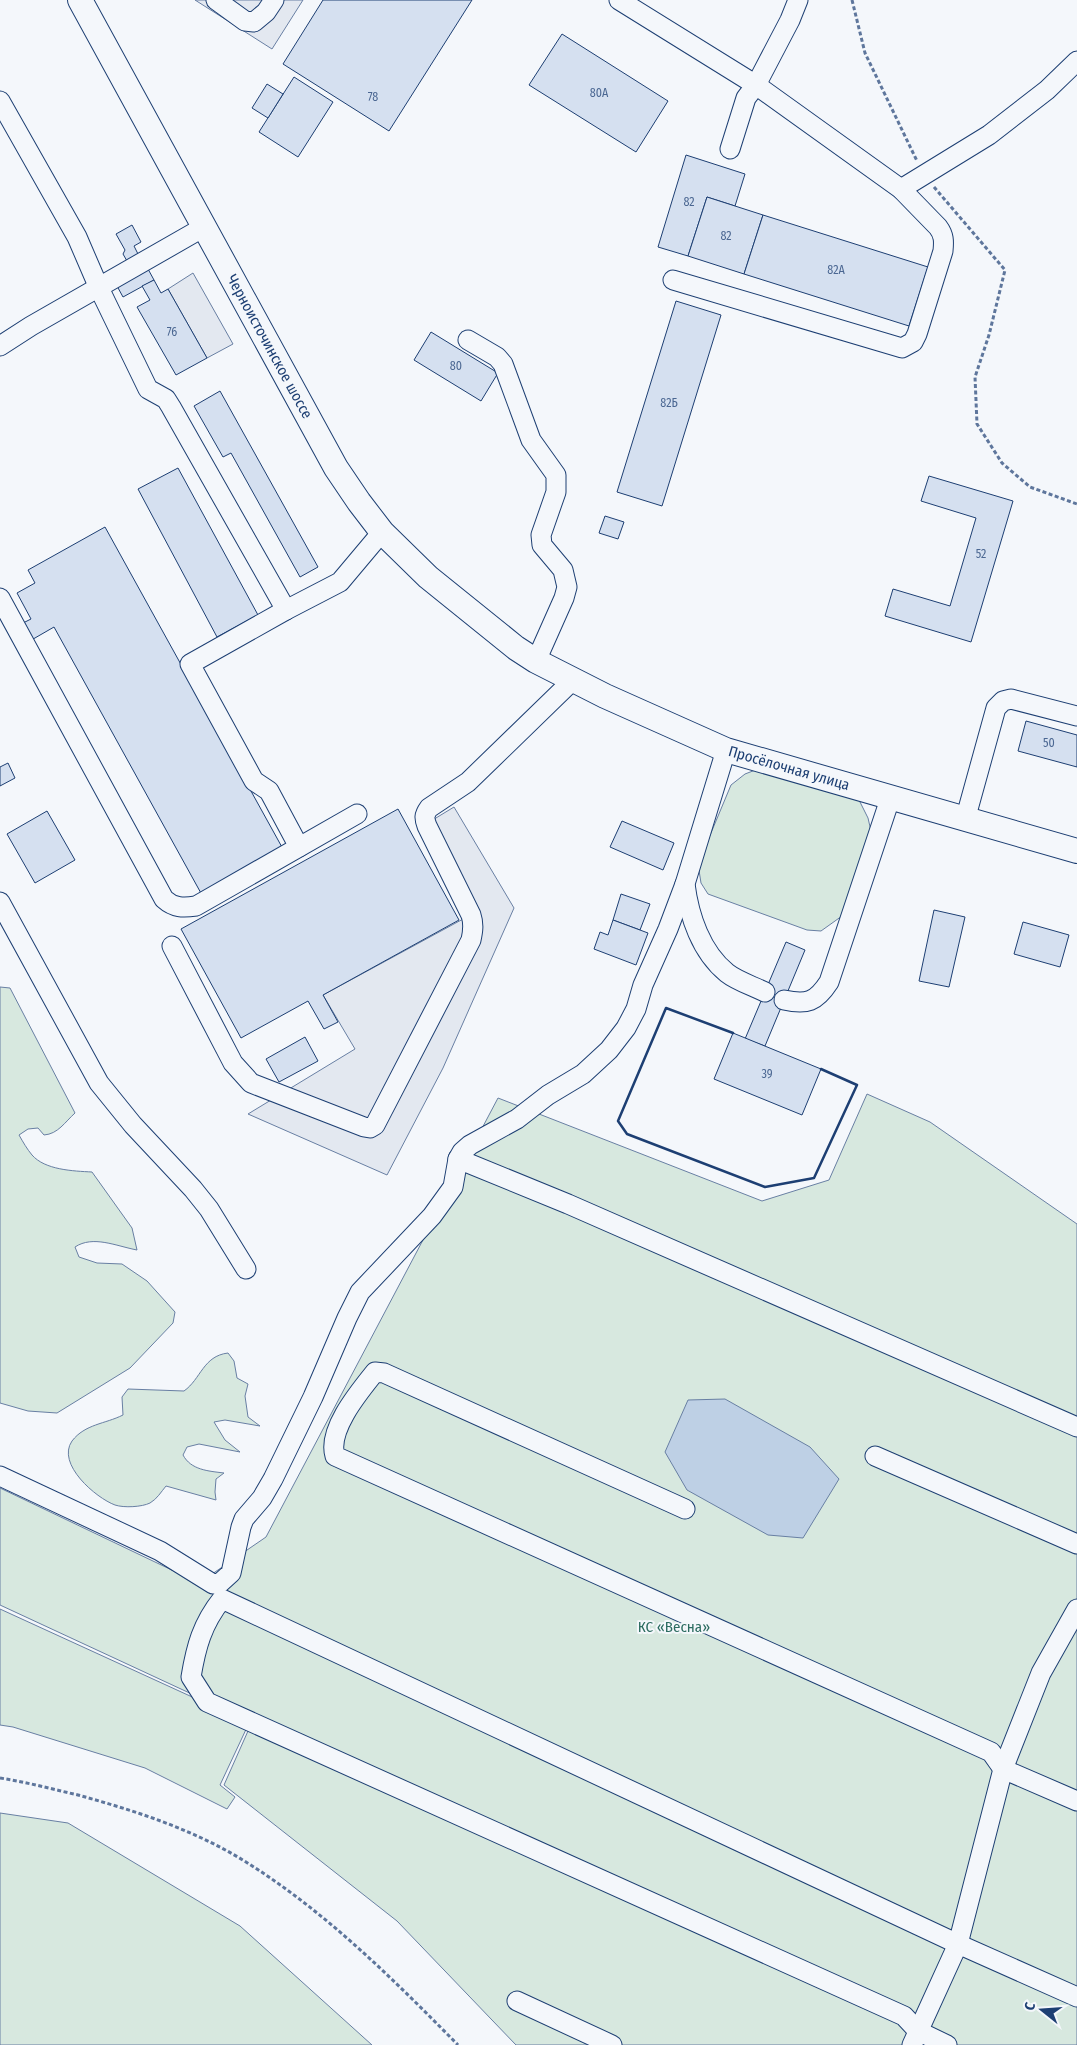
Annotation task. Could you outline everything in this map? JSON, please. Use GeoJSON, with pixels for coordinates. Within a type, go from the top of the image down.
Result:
{"type":"FeatureCollection","features":[{"type":"Feature","properties":{"kind":"main road","name":"Черноисточинское шоссе"},"geometry":{"type":"LineString","coordinates":[[80,0],[336,468],[358,502],[382,532],[428,577],[516,648]]}},
{"type":"Feature","properties":{"kind":"main road","name":"Просёлочная улица"},"geometry":{"type":"LineString","coordinates":[[516,648],[536,661],[574,680],[726,750],[890,799],[1077,851]]}},
{"type":"Feature","properties":{"kind":"street"},"geometry":{"type":"LineString","coordinates":[[216,0],[245,21],[254,22],[266,12],[274,0]]}},
{"type":"Feature","properties":{"kind":"street"},"geometry":{"type":"LineString","coordinates":[[619,0],[756,85],[901,189],[938,226],[944,241],[943,251],[917,334],[913,342],[908,346],[896,347],[673,280]]}},
{"type":"Feature","properties":{"kind":"street"},"geometry":{"type":"LineString","coordinates":[[730,149],[743,105],[756,85],[790,20],[798,0]]}},
{"type":"Feature","properties":{"kind":"street"},"geometry":{"type":"LineString","coordinates":[[901,189],[989,135],[1047,90],[1077,61]]}},
{"type":"Feature","properties":{"kind":"street"},"geometry":{"type":"LineString","coordinates":[[0,101],[77,237],[99,288],[148,389],[160,394],[172,407],[286,610]]}},
{"type":"Feature","properties":{"kind":"street"},"geometry":{"type":"LineString","coordinates":[[0,346],[31,326],[204,227]]}},
{"type":"Feature","properties":{"kind":"street"},"geometry":{"type":"LineString","coordinates":[[468,340],[498,357],[503,364],[530,440],[556,475],[556,492],[541,535],[542,545],[563,570],[567,587],[536,661]]}},
{"type":"Feature","properties":{"kind":"street"},"geometry":{"type":"LineString","coordinates":[[299,847],[269,791],[257,785],[254,781],[190,664],[340,582],[382,532]]}},
{"type":"Feature","properties":{"kind":"street"},"geometry":{"type":"LineString","coordinates":[[0,598],[164,899],[168,903],[180,908],[196,906],[357,814]]}},
{"type":"Feature","properties":{"kind":"street"},"geometry":{"type":"LineString","coordinates":[[172,946],[233,1063],[244,1078],[251,1083],[364,1127],[370,1128],[375,1125],[471,940],[473,930],[471,915],[427,826],[424,818],[425,813],[429,808],[468,782],[574,680]]}},
{"type":"Feature","properties":{"kind":"street"},"geometry":{"type":"LineString","coordinates":[[965,820],[996,708],[1003,701],[1011,699],[1077,716]]}},
{"type":"Feature","properties":{"kind":"street"},"geometry":{"type":"LineString","coordinates":[[0,1476],[160,1551],[213,1584],[220,1583],[227,1578],[234,1565],[244,1519],[262,1498],[273,1479],[313,1397],[346,1318],[360,1292],[432,1216],[453,1187],[458,1159],[462,1152],[470,1145],[517,1119],[548,1096],[583,1074],[608,1050],[626,1028],[636,1008],[643,985],[668,929],[685,884],[726,750]]}},
{"type":"Feature","properties":{"kind":"street"},"geometry":{"type":"LineString","coordinates":[[784,1000],[800,1004],[810,1001],[820,995],[829,982],[890,799]]}},
{"type":"Feature","properties":{"kind":"street"},"geometry":{"type":"LineString","coordinates":[[685,884],[692,917],[701,939],[711,956],[728,974],[765,992]]}},
{"type":"Feature","properties":{"kind":"street"},"geometry":{"type":"LineString","coordinates":[[0,902],[99,1082],[133,1125],[193,1189],[246,1269]]}},
{"type":"Feature","properties":{"kind":"street"},"geometry":{"type":"LineString","coordinates":[[458,1159],[568,1204],[1077,1427]]}},
{"type":"Feature","properties":{"kind":"street"},"geometry":{"type":"LineString","coordinates":[[685,1509],[384,1373],[375,1372],[358,1392],[340,1423],[332,1446],[335,1456],[991,1752],[1003,1769],[1077,1801]]}},
{"type":"Feature","properties":{"kind":"street"},"geometry":{"type":"LineString","coordinates":[[875,1456],[1077,1544]]}},
{"type":"Feature","properties":{"kind":"street"},"geometry":{"type":"LineString","coordinates":[[915,2038],[904,2016],[208,1702],[191,1677],[196,1646],[209,1615],[222,1600],[958,1944],[1077,1997]]}},
{"type":"Feature","properties":{"kind":"street"},"geometry":{"type":"LineString","coordinates":[[915,2038],[958,1944],[1003,1769],[1041,1673],[1077,1609]]}},
{"type":"Feature","properties":{"kind":"street"},"geometry":{"type":"LineString","coordinates":[[517,2001],[612,2045]]}},
{"type":"Feature","properties":{"kind":"street"},"geometry":{"type":"LineString","coordinates":[[915,2038],[947,2045]]}},
{"type":"Feature","properties":{"kind":"path"},"geometry":{"type":"LineString","coordinates":[[0,1778],[70,1793],[154,1818],[201,1838],[246,1862],[298,1899],[380,1966],[458,2045]]}},
{"type":"Feature","properties":{"kind":"green space"},"geometry":{"type":"Polygon","coordinates":[[[758,769],[859,800],[868,818],[871,831],[842,916],[821,931],[807,930],[708,894],[701,883],[698,864],[731,785],[745,774],[758,769]]]}},
{"type":"Feature","properties":{"kind":"green space"},"geometry":{"type":"Polygon","coordinates":[[[0,987],[10,988],[75,1113],[61,1127],[49,1134],[44,1135],[38,1128],[28,1129],[19,1135],[32,1155],[44,1164],[60,1169],[92,1172],[132,1228],[137,1250],[105,1242],[89,1242],[75,1247],[79,1257],[97,1263],[122,1264],[147,1281],[175,1312],[173,1323],[130,1368],[57,1413],[28,1411],[0,1403],[0,987]]]}},
{"type":"Feature","properties":{"kind":"green space","name":"КС «Весна»"},"geometry":{"type":"Polygon","coordinates":[[[867,1094],[930,1122],[1077,1224],[1077,2045],[516,2045],[397,1921],[224,1785],[252,1722],[0,1605],[0,1488],[199,1583],[266,1537],[498,1098],[762,1201],[829,1180],[867,1094]]]}},
{"type":"Feature","properties":{"kind":"green space"},"geometry":{"type":"Polygon","coordinates":[[[228,1353],[234,1361],[237,1378],[248,1384],[245,1396],[248,1417],[260,1426],[225,1420],[214,1422],[225,1440],[240,1452],[199,1444],[187,1447],[183,1455],[195,1467],[224,1473],[216,1479],[216,1500],[166,1486],[150,1503],[128,1507],[119,1506],[98,1495],[80,1479],[69,1460],[68,1450],[72,1441],[83,1431],[123,1415],[122,1397],[128,1389],[184,1391],[208,1363],[220,1355],[228,1353]]]}},
{"type":"Feature","properties":{"kind":"green space"},"geometry":{"type":"Polygon","coordinates":[[[0,1609],[249,1723],[220,1785],[235,1797],[227,1809],[145,1768],[13,1727],[0,1725],[0,1609]]]}},
{"type":"Feature","properties":{"kind":"green space"},"geometry":{"type":"Polygon","coordinates":[[[0,1813],[68,1823],[240,1926],[372,2045],[0,2045],[0,1813]]]}},
{"type":"Feature","properties":{"kind":"shaded area"},"geometry":{"type":"Polygon","coordinates":[[[195,0],[303,0],[272,49],[195,0]]]}},
{"type":"Feature","properties":{"kind":"shaded area"},"geometry":{"type":"Polygon","coordinates":[[[193,273],[233,344],[207,358],[168,289],[193,273]]]}},
{"type":"Feature","properties":{"kind":"shaded area"},"geometry":{"type":"Polygon","coordinates":[[[454,807],[514,908],[443,1068],[387,1175],[248,1114],[355,1049],[323,995],[476,912],[431,821],[454,807]]]}},
{"type":"Feature","properties":{"kind":"water"},"geometry":{"type":"Polygon","coordinates":[[[725,1399],[810,1447],[839,1479],[803,1538],[768,1535],[687,1490],[665,1452],[688,1400],[725,1399]]]}},
{"type":"Feature","properties":{"kind":"building"},"geometry":{"type":"Polygon","coordinates":[[[323,0],[472,0],[389,131],[283,64],[323,0]]]}},
{"type":"Feature","properties":{"kind":"building"},"geometry":{"type":"Polygon","coordinates":[[[562,34],[668,101],[636,152],[529,85],[562,34]]]}},
{"type":"Feature","properties":{"kind":"building"},"geometry":{"type":"Polygon","coordinates":[[[294,77],[333,102],[298,157],[259,132],[294,77]]]}},
{"type":"Feature","properties":{"kind":"building"},"geometry":{"type":"Polygon","coordinates":[[[267,84],[283,94],[268,118],[252,108],[267,84]]]}},
{"type":"Feature","properties":{"kind":"building"},"geometry":{"type":"Polygon","coordinates":[[[686,155],[745,174],[735,206],[707,197],[688,256],[658,247],[686,155]]]}},
{"type":"Feature","properties":{"kind":"building"},"geometry":{"type":"Polygon","coordinates":[[[707,197],[763,215],[744,274],[688,256],[707,197]]]}},
{"type":"Feature","properties":{"kind":"building"},"geometry":{"type":"Polygon","coordinates":[[[763,215],[928,267],[909,326],[744,274],[763,215]]]}},
{"type":"Feature","properties":{"kind":"building"},"geometry":{"type":"Polygon","coordinates":[[[132,225],[141,242],[134,246],[138,254],[127,261],[123,254],[125,250],[116,234],[132,225]]]}},
{"type":"Feature","properties":{"kind":"building"},"geometry":{"type":"Polygon","coordinates":[[[148,269],[154,280],[123,297],[117,286],[148,269]]]}},
{"type":"Feature","properties":{"kind":"building"},"geometry":{"type":"Polygon","coordinates":[[[154,280],[161,293],[168,289],[207,358],[176,375],[137,307],[150,300],[142,286],[154,280]]]}},
{"type":"Feature","properties":{"kind":"building"},"geometry":{"type":"Polygon","coordinates":[[[676,301],[721,315],[662,506],[617,492],[676,301]]]}},
{"type":"Feature","properties":{"kind":"building"},"geometry":{"type":"Polygon","coordinates":[[[431,332],[498,373],[481,401],[414,360],[431,332]]]}},
{"type":"Feature","properties":{"kind":"building"},"geometry":{"type":"Polygon","coordinates":[[[220,391],[318,567],[300,577],[231,453],[223,457],[194,406],[220,391]]]}},
{"type":"Feature","properties":{"kind":"building"},"geometry":{"type":"Polygon","coordinates":[[[178,468],[258,615],[217,637],[138,489],[178,468]]]}},
{"type":"Feature","properties":{"kind":"building"},"geometry":{"type":"Polygon","coordinates":[[[929,476],[1013,501],[971,642],[885,616],[893,589],[950,606],[976,518],[921,501],[929,476]]]}},
{"type":"Feature","properties":{"kind":"building"},"geometry":{"type":"Polygon","coordinates":[[[605,516],[624,522],[618,539],[599,533],[605,516]]]}},
{"type":"Feature","properties":{"kind":"building"},"geometry":{"type":"Polygon","coordinates":[[[105,527],[283,849],[202,895],[54,627],[28,642],[19,625],[31,619],[17,593],[35,583],[28,570],[105,527]]]}},
{"type":"Feature","properties":{"kind":"building"},"geometry":{"type":"Polygon","coordinates":[[[1026,721],[1077,735],[1077,767],[1018,751],[1026,721]]]}},
{"type":"Feature","properties":{"kind":"building"},"geometry":{"type":"Polygon","coordinates":[[[8,763],[15,778],[0,786],[0,767],[8,763]]]}},
{"type":"Feature","properties":{"kind":"building"},"geometry":{"type":"Polygon","coordinates":[[[398,809],[459,920],[323,995],[338,1022],[324,1029],[308,1001],[241,1038],[181,929],[398,809]]]}},
{"type":"Feature","properties":{"kind":"building"},"geometry":{"type":"Polygon","coordinates":[[[47,811],[75,860],[35,883],[7,834],[47,811]]]}},
{"type":"Feature","properties":{"kind":"building"},"geometry":{"type":"Polygon","coordinates":[[[622,821],[674,843],[663,870],[610,847],[622,821]]]}},
{"type":"Feature","properties":{"kind":"building"},"geometry":{"type":"Polygon","coordinates":[[[621,894],[650,904],[640,930],[613,920],[621,894]]]}},
{"type":"Feature","properties":{"kind":"building"},"geometry":{"type":"Polygon","coordinates":[[[934,910],[965,917],[949,987],[919,981],[934,910]]]}},
{"type":"Feature","properties":{"kind":"building"},"geometry":{"type":"Polygon","coordinates":[[[613,920],[648,933],[636,965],[594,949],[600,932],[608,935],[613,920]]]}},
{"type":"Feature","properties":{"kind":"building"},"geometry":{"type":"Polygon","coordinates":[[[1023,922],[1069,935],[1060,967],[1014,954],[1023,922]]]}},
{"type":"Feature","properties":{"kind":"building"},"geometry":{"type":"Polygon","coordinates":[[[786,942],[805,950],[765,1046],[745,1039],[786,942]]]}},
{"type":"Feature","properties":{"kind":"building"},"geometry":{"type":"Polygon","coordinates":[[[733,1033],[821,1069],[802,1115],[714,1079],[733,1033]]]}},
{"type":"Feature","properties":{"kind":"building"},"geometry":{"type":"Polygon","coordinates":[[[305,1037],[318,1061],[279,1082],[266,1059],[305,1037]]]}},
{"type":"Feature","properties":{"kind":"wall"},"geometry":{"type":"LineString","coordinates":[[733,1033],[666,1008],[618,1121],[627,1134],[765,1187],[814,1178],[857,1085],[821,1069]]}}]}
